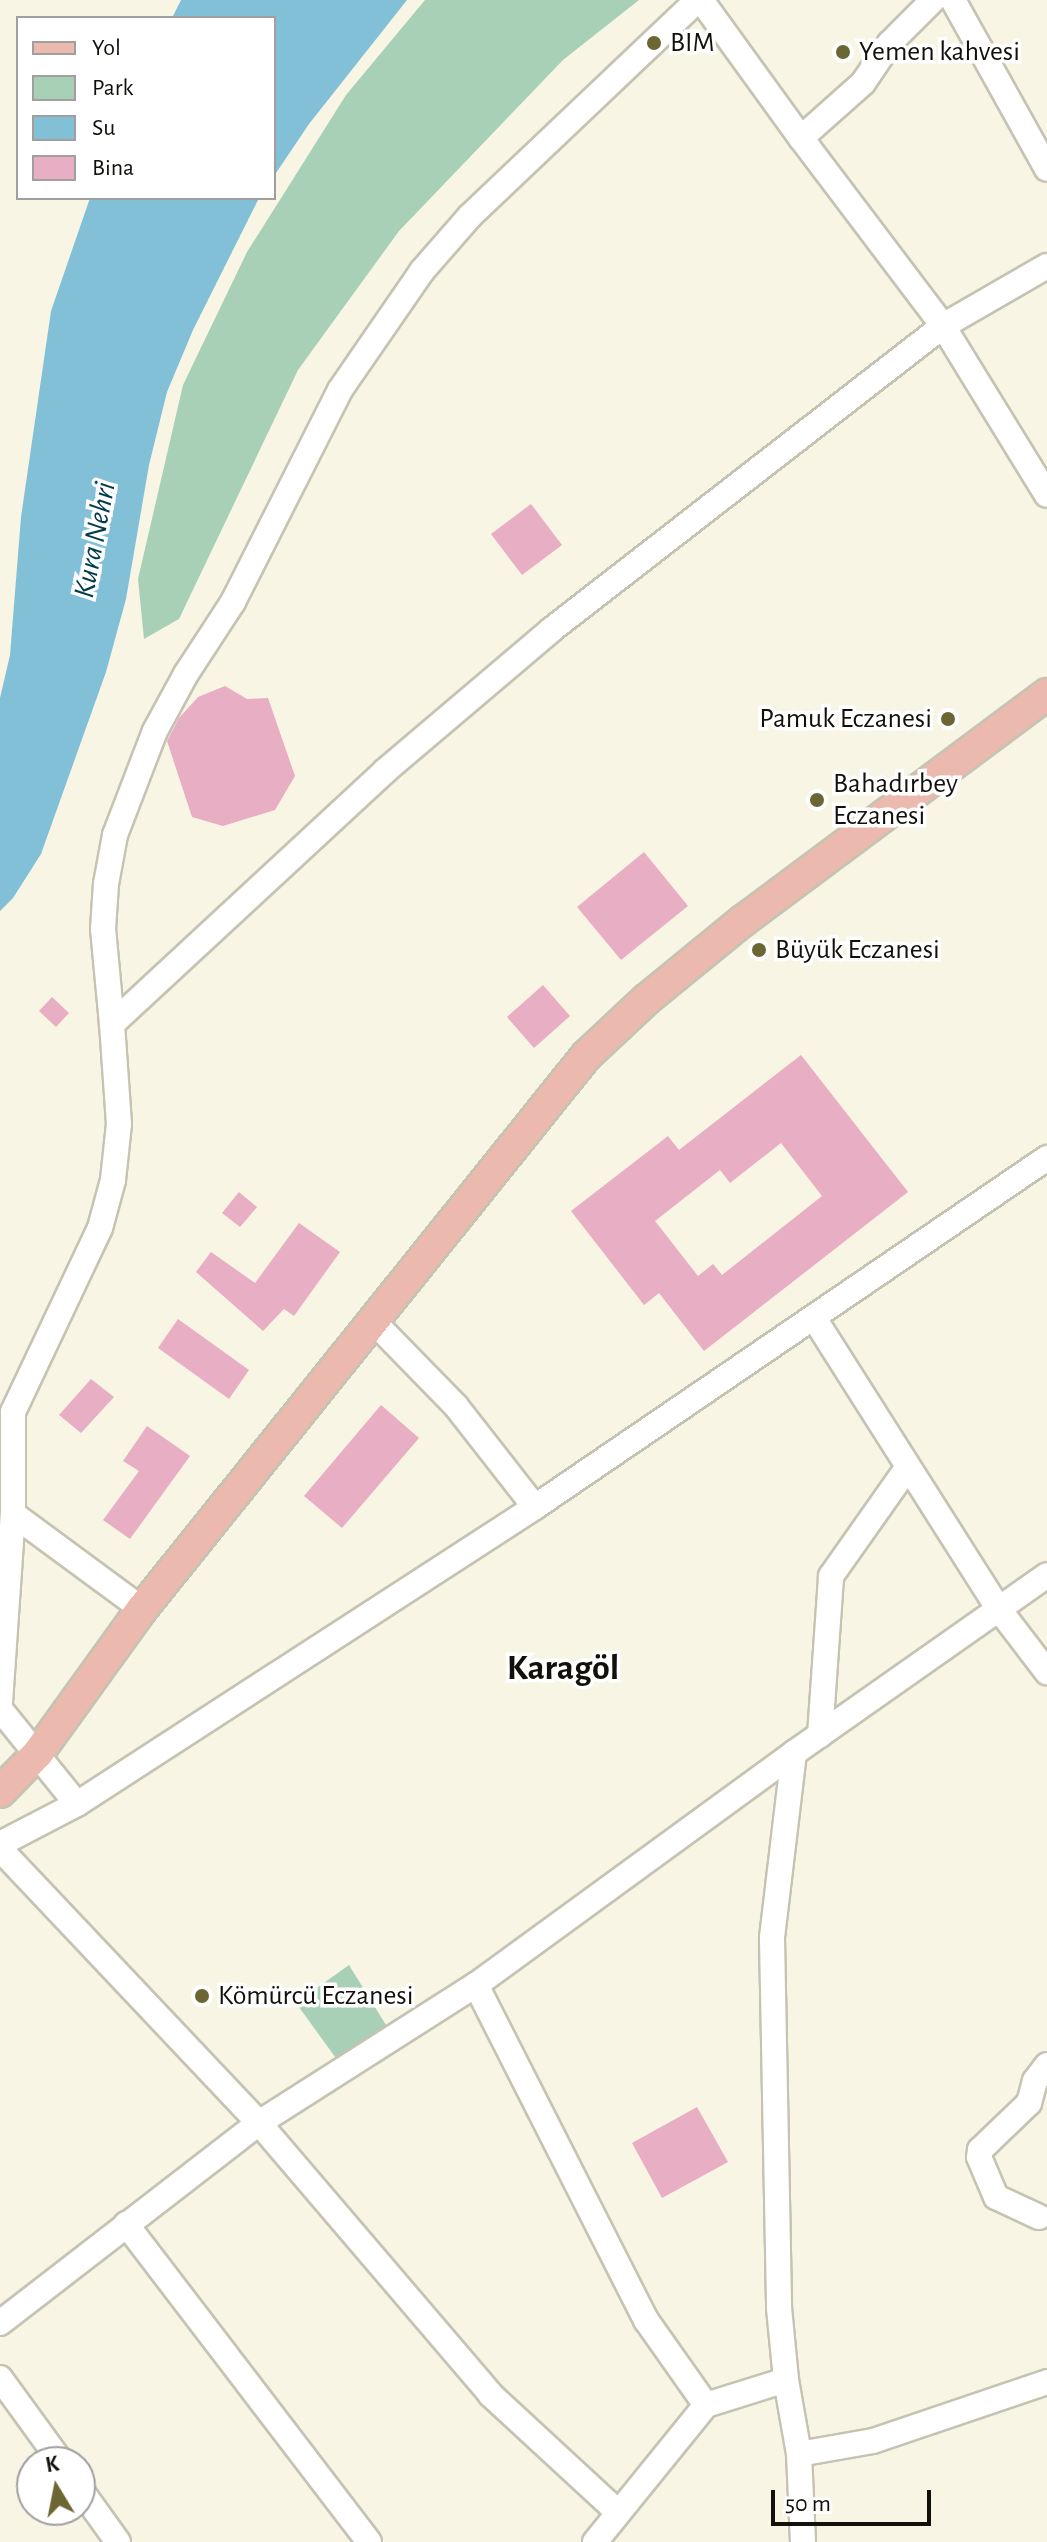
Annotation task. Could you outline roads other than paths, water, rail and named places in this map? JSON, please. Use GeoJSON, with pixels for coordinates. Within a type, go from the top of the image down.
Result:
{"type":"FeatureCollection","features":[{"type":"Feature","properties":{"kind":"main road"},"geometry":{"type":"LineString","coordinates":[[0,1792],[38,1753],[142,1609],[596,1047],[744,920],[1047,694]]}},
{"type":"Feature","properties":{"kind":"street"},"geometry":{"type":"LineString","coordinates":[[77,1804],[0,1706],[13,1514],[13,1412],[100,1228],[113,1180],[119,1124],[103,929],[106,884],[115,835],[155,731],[245,581],[340,390],[422,271],[470,216],[700,0],[943,326],[1047,495]]}},
{"type":"Feature","properties":{"kind":"street"},"geometry":{"type":"LineString","coordinates":[[801,138],[863,83],[890,43],[933,0]]}},
{"type":"Feature","properties":{"kind":"street"},"geometry":{"type":"LineString","coordinates":[[953,0],[1047,169]]}},
{"type":"Feature","properties":{"kind":"street"},"geometry":{"type":"LineString","coordinates":[[112,1024],[385,771],[551,630],[943,326],[1047,266]]}},
{"type":"Feature","properties":{"kind":"street"},"geometry":{"type":"LineString","coordinates":[[618,2512],[491,2395],[259,2123],[0,1846],[77,1804],[535,1507],[1047,1158]]}},
{"type":"Feature","properties":{"kind":"street"},"geometry":{"type":"LineString","coordinates":[[814,1318],[998,1608],[1047,1672]]}},
{"type":"Feature","properties":{"kind":"street"},"geometry":{"type":"LineString","coordinates":[[374,1322],[456,1406],[535,1507]]}},
{"type":"Feature","properties":{"kind":"street"},"geometry":{"type":"LineString","coordinates":[[820,1735],[831,1576],[908,1467]]}},
{"type":"Feature","properties":{"kind":"street"},"geometry":{"type":"LineString","coordinates":[[13,1514],[142,1609]]}},
{"type":"Feature","properties":{"kind":"street"},"geometry":{"type":"LineString","coordinates":[[0,2323],[259,2123],[476,1985],[794,1753],[1047,1575]]}},
{"type":"Feature","properties":{"kind":"street"},"geometry":{"type":"LineString","coordinates":[[794,1753],[772,1938],[779,2308],[786,2380],[799,2454],[803,2542]]}},
{"type":"Feature","properties":{"kind":"street"},"geometry":{"type":"LineString","coordinates":[[476,1985],[646,2320],[706,2405]]}},
{"type":"Feature","properties":{"kind":"street"},"geometry":{"type":"LineString","coordinates":[[1039,2217],[993,2194],[979,2157],[980,2150],[1029,2103],[1035,2081],[1047,2065]]}},
{"type":"Feature","properties":{"kind":"street"},"geometry":{"type":"LineString","coordinates":[[126,2224],[369,2542]]}},
{"type":"Feature","properties":{"kind":"street"},"geometry":{"type":"LineString","coordinates":[[0,2378],[49,2446]]}},
{"type":"Feature","properties":{"kind":"street"},"geometry":{"type":"LineString","coordinates":[[595,2542],[706,2405],[786,2380]]}},
{"type":"Feature","properties":{"kind":"street"},"geometry":{"type":"LineString","coordinates":[[799,2454],[873,2441],[1047,2382]]}},
{"type":"Feature","properties":{"kind":"street"},"geometry":{"type":"LineString","coordinates":[[96,2511],[118,2542]]}},
{"type":"Feature","properties":{"kind":"water"},"geometry":{"type":"Polygon","coordinates":[[[181,0],[407,0],[309,124],[276,173],[276,16],[173,16],[181,0]]]}},
{"type":"Feature","properties":{"kind":"water","name":"Kura Nehri"},"geometry":{"type":"Polygon","coordinates":[[[89,200],[258,200],[193,330],[167,392],[149,465],[126,599],[106,672],[41,854],[13,898],[0,911],[0,698],[10,655],[21,517],[51,311],[89,200]]]}},
{"type":"Feature","properties":{"kind":"place","name":"BIM"},"geometry":{"type":"Point","coordinates":[654,43]}},
{"type":"Feature","properties":{"kind":"place","name":"Yemen kahvesi"},"geometry":{"type":"Point","coordinates":[843,52]}},
{"type":"Feature","properties":{"kind":"place","name":"Pamuk Eczanesi"},"geometry":{"type":"Point","coordinates":[948,719]}},
{"type":"Feature","properties":{"kind":"place","name":"Bahadırbey Eczanesi"},"geometry":{"type":"Point","coordinates":[817,800]}},
{"type":"Feature","properties":{"kind":"place","name":"Büyük Eczanesi"},"geometry":{"type":"Point","coordinates":[759,950]}},
{"type":"Feature","properties":{"kind":"place","name":"Kömürcü Eczanesi"},"geometry":{"type":"Point","coordinates":[202,1996]}},
{"type":"Feature","properties":{"kind":"district","name":"Karagöl"},"geometry":{"type":"Point","coordinates":[563,1669]}}]}
